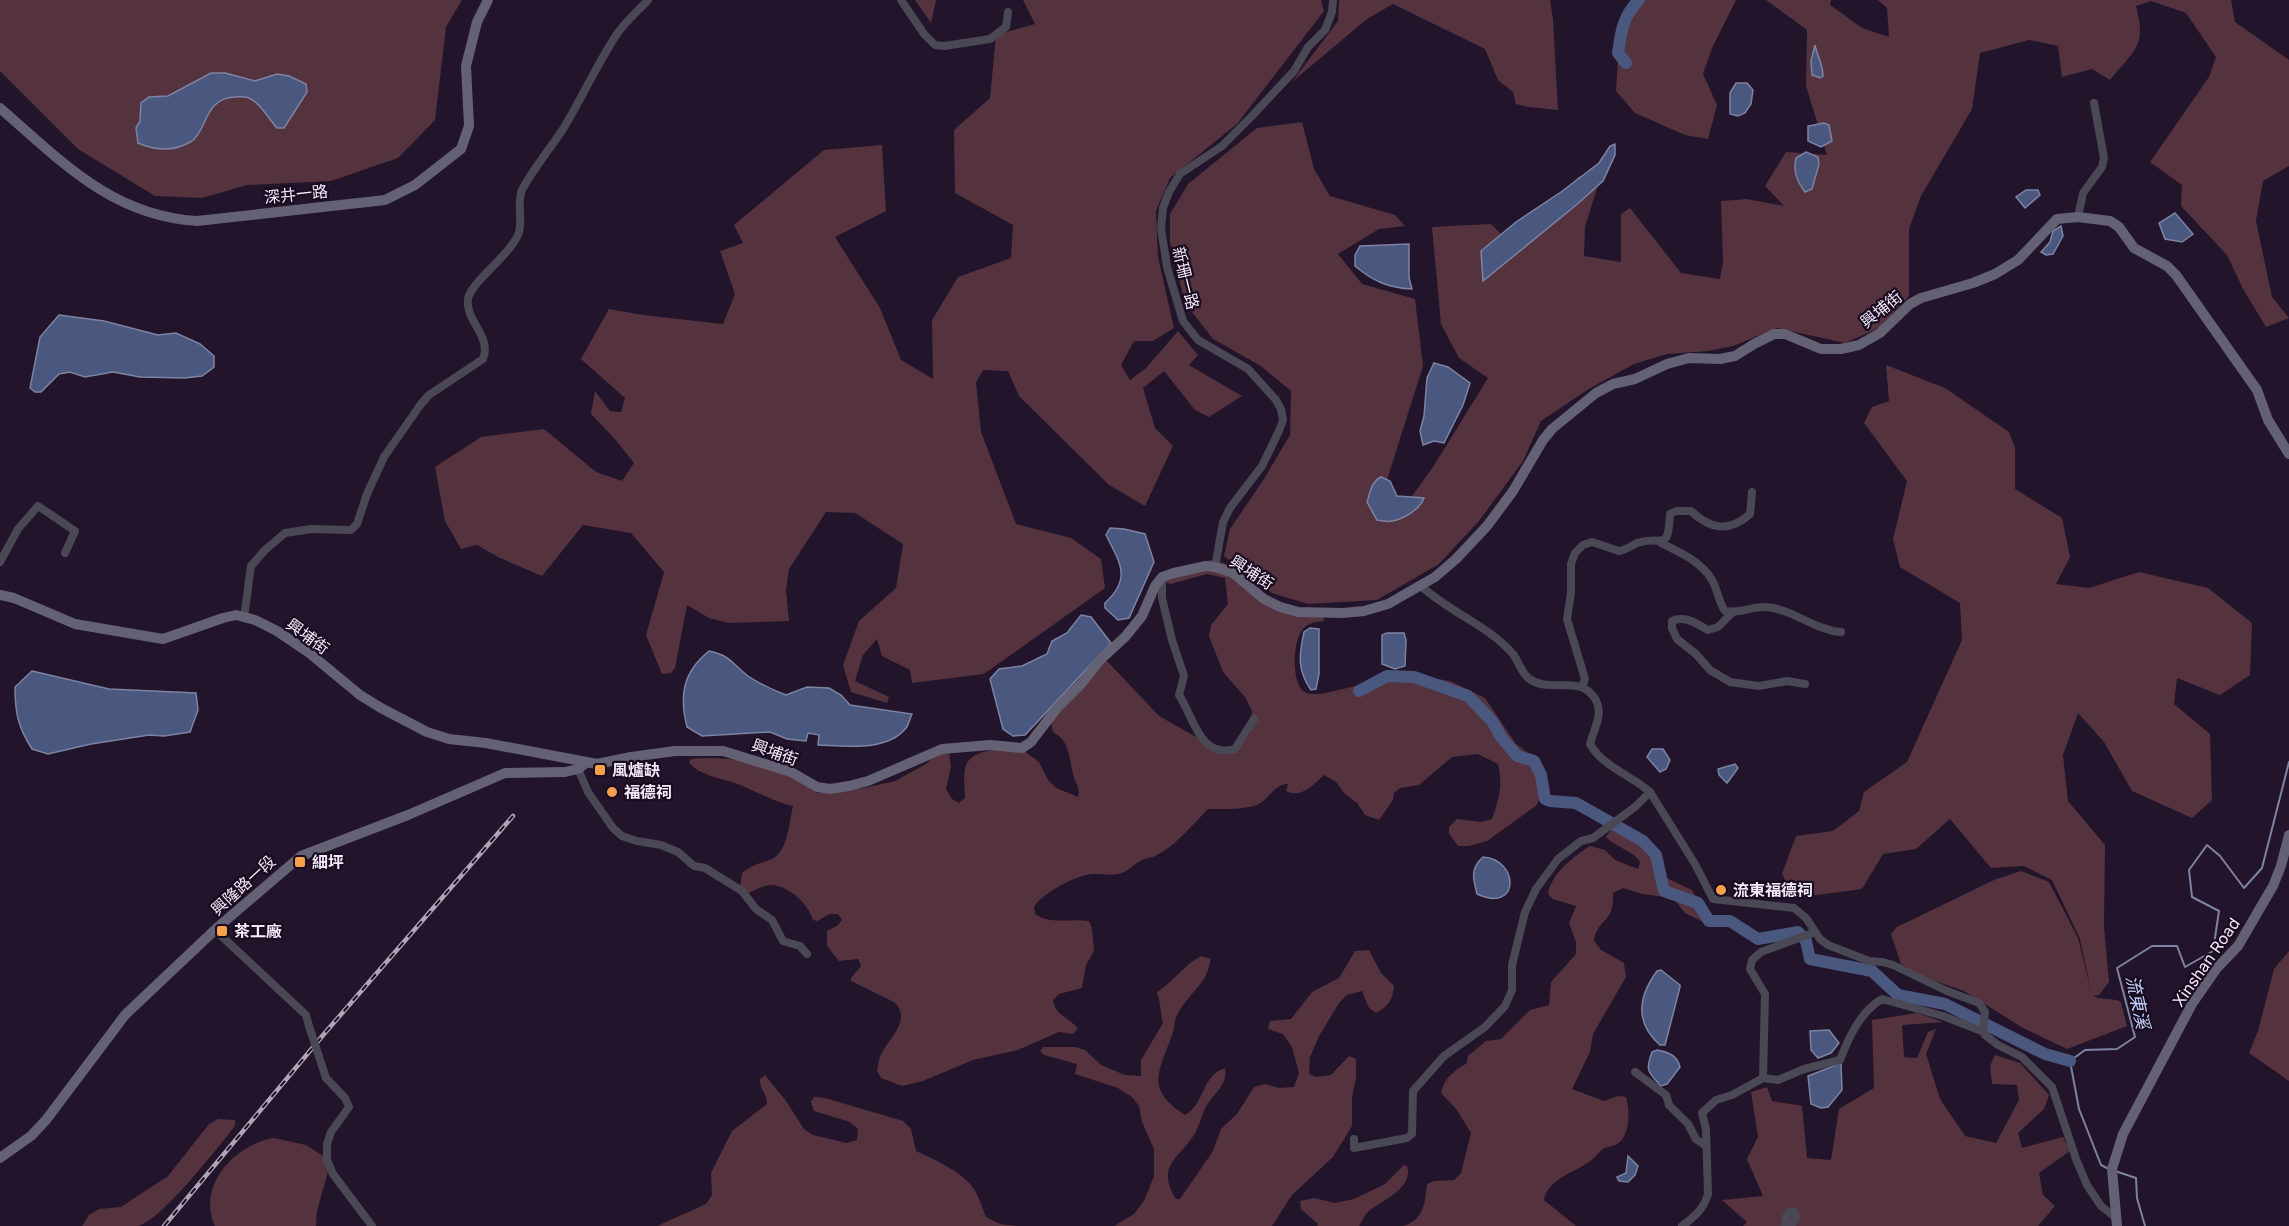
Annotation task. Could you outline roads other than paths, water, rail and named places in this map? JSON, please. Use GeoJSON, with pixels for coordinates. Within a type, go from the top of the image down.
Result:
{"type":"FeatureCollection","features":[{"type":"Feature","properties":{"kind":"street","name":"深井一路"},"geometry":{"type":"LineString","coordinates":[[0,108],[82,179],[124,204],[174,219],[197,221],[385,200],[415,185],[461,149],[470,126],[466,66],[477,22],[488,0]]}},
{"type":"Feature","properties":{"kind":"street"},"geometry":{"type":"LineString","coordinates":[[243,618],[251,566],[265,550],[285,533],[311,529],[351,530],[357,524],[367,494],[384,457],[421,404],[429,395],[483,358],[483,339],[479,329],[470,318],[468,300],[472,290],[507,253],[519,234],[522,218],[521,192],[563,128],[618,32],[648,0]]}},
{"type":"Feature","properties":{"kind":"street"},"geometry":{"type":"LineString","coordinates":[[902,0],[924,34],[935,45],[944,46],[990,39],[1006,27],[1008,12]]}},
{"type":"Feature","properties":{"kind":"street","name":"新珊一路"},"geometry":{"type":"LineString","coordinates":[[1215,567],[1223,522],[1238,494],[1252,481],[1262,466],[1280,432],[1283,420],[1281,409],[1248,369],[1198,340],[1183,321],[1167,267],[1161,228],[1163,208],[1180,174],[1222,146],[1294,71],[1308,47],[1326,30],[1333,0]]}},
{"type":"Feature","properties":{"kind":"street"},"geometry":{"type":"LineString","coordinates":[[2078,217],[2083,193],[2102,167],[2104,158],[2094,103]]}},
{"type":"Feature","properties":{"kind":"street","name":"興埔街"},"geometry":{"type":"LineString","coordinates":[[0,595],[14,598],[75,624],[163,639],[236,615],[255,620],[277,631],[360,695],[381,708],[427,732],[449,739],[486,743],[557,757],[582,766],[631,756],[675,751],[723,751],[791,772],[817,787],[830,789],[868,781],[942,748],[990,745],[1022,748],[1031,742],[1057,708],[1101,659],[1125,637],[1142,616],[1155,586],[1162,578],[1186,570],[1206,566],[1233,573],[1264,599],[1298,612],[1343,613],[1364,611],[1388,604],[1421,586],[1456,559],[1487,526],[1513,491],[1552,429],[1596,393],[1613,384],[1635,379],[1667,364],[1689,358],[1720,359],[1735,356],[1774,334],[1785,334],[1821,349],[1842,349],[1859,345],[1880,333],[1910,304],[1921,298],[1956,289],[1995,274],[2018,260],[2057,219],[2078,217],[2110,221],[2119,227],[2134,248],[2167,266],[2176,274],[2257,390],[2268,420],[2289,454]]}},
{"type":"Feature","properties":{"kind":"street"},"geometry":{"type":"LineString","coordinates":[[1661,543],[1666,539],[1670,530],[1670,514],[1676,511],[1690,511],[1703,522],[1714,526],[1730,526],[1743,521],[1750,514],[1752,492]]}},
{"type":"Feature","properties":{"kind":"street"},"geometry":{"type":"LineString","coordinates":[[0,562],[18,529],[38,506],[75,531],[65,553]]}},
{"type":"Feature","properties":{"kind":"street"},"geometry":{"type":"LineString","coordinates":[[1582,687],[1586,679],[1567,619],[1571,593],[1571,564],[1575,553],[1583,545],[1592,542],[1619,551],[1638,543],[1661,543],[1691,560],[1708,573],[1713,581],[1719,602],[1725,611],[1732,613],[1768,607],[1811,625],[1841,633]]}},
{"type":"Feature","properties":{"kind":"street"},"geometry":{"type":"LineString","coordinates":[[1162,578],[1162,598],[1184,676],[1179,695],[1202,738],[1216,751],[1225,752],[1235,749],[1254,719]]}},
{"type":"Feature","properties":{"kind":"street"},"geometry":{"type":"LineString","coordinates":[[1421,586],[1435,599],[1480,626],[1513,654],[1528,679],[1542,686],[1575,685],[1593,695],[1599,705],[1599,719],[1590,744],[1600,759],[1640,783],[1650,792],[1695,864],[1713,899],[1794,908],[1806,918],[1815,933],[1828,945],[1869,961],[1893,965],[1947,991],[1979,1003],[1986,1019],[1984,1031]]}},
{"type":"Feature","properties":{"kind":"street"},"geometry":{"type":"LineString","coordinates":[[1732,613],[1718,627],[1708,630],[1686,619],[1677,618],[1672,621],[1672,628],[1677,639],[1696,654],[1710,670],[1730,682],[1759,686],[1787,681],[1805,684]]}},
{"type":"Feature","properties":{"kind":"street"},"geometry":{"type":"LineString","coordinates":[[557,757],[563,765],[557,773]]}},
{"type":"Feature","properties":{"kind":"street"},"geometry":{"type":"LineString","coordinates":[[582,766],[588,792],[613,828],[622,836],[661,845],[678,852],[694,866],[705,868],[742,891],[756,909],[772,920],[783,940],[801,946],[807,954]]}},
{"type":"Feature","properties":{"kind":"street","name":"興隆路一段"},"geometry":{"type":"LineString","coordinates":[[0,1158],[31,1136],[46,1120],[125,1015],[214,930],[301,856],[408,815],[506,773],[557,773],[582,766]]}},
{"type":"Feature","properties":{"kind":"street"},"geometry":{"type":"LineString","coordinates":[[1354,1139],[1354,1148],[1407,1138],[1412,1134],[1413,1091],[1444,1056],[1485,1027],[1505,1006],[1512,990],[1512,964],[1525,912],[1536,889],[1558,859],[1581,841],[1593,838],[1635,807],[1650,792]]}},
{"type":"Feature","properties":{"kind":"street","name":"Xinshan Road"},"geometry":{"type":"LineString","coordinates":[[2117,1222],[2112,1169],[2129,1120],[2192,1004],[2217,968],[2238,946],[2273,886],[2289,835]]}},
{"type":"Feature","properties":{"kind":"street"},"geometry":{"type":"LineString","coordinates":[[214,930],[306,1016],[326,1078],[345,1098],[349,1107],[331,1132],[327,1144],[327,1160],[333,1174],[372,1226]]}},
{"type":"Feature","properties":{"kind":"street"},"geometry":{"type":"LineString","coordinates":[[1763,1078],[1765,994],[1750,969],[1752,960],[1761,952],[1815,933]]}},
{"type":"Feature","properties":{"kind":"street"},"geometry":{"type":"LineString","coordinates":[[1682,1226],[1697,1215],[1705,1203],[1707,1194],[1706,1129],[1702,1113],[1716,1100],[1732,1095],[1763,1078],[1778,1080],[1804,1069],[1840,1060],[1850,1034],[1871,1006],[1882,999],[1943,1016],[1984,1031],[1998,1045],[2022,1057],[2052,1087],[2087,1185],[2101,1206],[2117,1222]]}},
{"type":"Feature","properties":{"kind":"street"},"geometry":{"type":"LineString","coordinates":[[1635,1072],[1666,1095],[1670,1106],[1688,1124],[1696,1139],[1706,1146]]}},
{"type":"Feature","properties":{"kind":"street"},"geometry":{"type":"LineString","coordinates":[[1785,1226],[1789,1212],[1794,1212],[1796,1218],[1791,1226]]}},
{"type":"Feature","properties":{"kind":"water"},"geometry":{"type":"Polygon","coordinates":[[[1815,45],[1823,72],[1820,78],[1812,75],[1811,61],[1815,45]]]}},
{"type":"Feature","properties":{"kind":"water"},"geometry":{"type":"Polygon","coordinates":[[[211,73],[225,73],[255,81],[277,74],[289,76],[306,84],[307,92],[284,128],[277,128],[261,107],[249,98],[235,97],[217,103],[207,116],[197,136],[185,145],[165,149],[152,148],[138,143],[136,128],[140,121],[141,103],[149,97],[168,96],[211,73]]]}},
{"type":"Feature","properties":{"kind":"water"},"geometry":{"type":"Polygon","coordinates":[[[1736,83],[1747,83],[1753,90],[1751,104],[1745,113],[1738,116],[1730,114],[1730,93],[1736,83]]]}},
{"type":"Feature","properties":{"kind":"water"},"geometry":{"type":"Polygon","coordinates":[[[1824,123],[1829,125],[1832,141],[1821,147],[1808,141],[1808,126],[1824,123]]]}},
{"type":"Feature","properties":{"kind":"water"},"geometry":{"type":"Polygon","coordinates":[[[1615,144],[1615,155],[1603,181],[1483,281],[1481,251],[1516,222],[1599,163],[1610,146],[1615,144]]]}},
{"type":"Feature","properties":{"kind":"water"},"geometry":{"type":"Polygon","coordinates":[[[1806,152],[1818,157],[1819,164],[1812,189],[1805,192],[1798,180],[1795,168],[1796,158],[1806,152]]]}},
{"type":"Feature","properties":{"kind":"water"},"geometry":{"type":"Polygon","coordinates":[[[2026,190],[2038,190],[2040,195],[2025,208],[2016,197],[2026,190]]]}},
{"type":"Feature","properties":{"kind":"water"},"geometry":{"type":"Polygon","coordinates":[[[2175,213],[2193,234],[2182,242],[2165,239],[2159,223],[2175,213]]]}},
{"type":"Feature","properties":{"kind":"water"},"geometry":{"type":"Polygon","coordinates":[[[2061,226],[2063,236],[2053,254],[2046,255],[2041,252],[2050,242],[2053,231],[2061,226]]]}},
{"type":"Feature","properties":{"kind":"water"},"geometry":{"type":"Polygon","coordinates":[[[1409,244],[1409,278],[1412,289],[1381,283],[1355,266],[1355,255],[1360,246],[1409,244]]]}},
{"type":"Feature","properties":{"kind":"water"},"geometry":{"type":"Polygon","coordinates":[[[59,315],[104,321],[158,335],[176,333],[200,344],[214,356],[214,367],[202,376],[185,378],[140,377],[113,372],[85,377],[70,372],[59,374],[41,392],[35,392],[30,388],[40,337],[59,315]]]}},
{"type":"Feature","properties":{"kind":"water"},"geometry":{"type":"Polygon","coordinates":[[[1434,363],[1448,367],[1470,383],[1463,405],[1444,443],[1434,441],[1423,445],[1420,431],[1424,416],[1427,378],[1434,363]]]}},
{"type":"Feature","properties":{"kind":"water"},"geometry":{"type":"Polygon","coordinates":[[[1381,477],[1390,481],[1397,496],[1424,498],[1422,502],[1415,510],[1402,518],[1390,521],[1377,520],[1367,502],[1373,485],[1381,477]]]}},
{"type":"Feature","properties":{"kind":"water"},"geometry":{"type":"Polygon","coordinates":[[[1110,528],[1145,534],[1154,562],[1129,618],[1118,620],[1105,608],[1105,603],[1119,586],[1121,578],[1119,562],[1106,535],[1110,528]]]}},
{"type":"Feature","properties":{"kind":"water"},"geometry":{"type":"Polygon","coordinates":[[[1081,615],[1091,617],[1111,643],[1025,735],[1013,736],[1003,729],[990,679],[999,669],[1022,666],[1047,654],[1052,641],[1067,633],[1081,615]]]}},
{"type":"Feature","properties":{"kind":"water"},"geometry":{"type":"Polygon","coordinates":[[[1310,628],[1319,629],[1319,674],[1316,689],[1311,690],[1303,676],[1300,662],[1304,632],[1310,628]]]}},
{"type":"Feature","properties":{"kind":"water"},"geometry":{"type":"Polygon","coordinates":[[[1404,633],[1405,666],[1395,669],[1382,664],[1382,635],[1404,633]]]}},
{"type":"Feature","properties":{"kind":"water"},"geometry":{"type":"Polygon","coordinates":[[[709,651],[727,658],[753,679],[786,695],[807,687],[829,688],[841,695],[850,705],[912,714],[907,726],[898,736],[888,741],[865,746],[818,745],[819,735],[808,733],[806,741],[787,739],[770,732],[702,736],[687,727],[683,705],[685,685],[693,667],[709,651]]]}},
{"type":"Feature","properties":{"kind":"water"},"geometry":{"type":"Polygon","coordinates":[[[32,671],[109,689],[196,693],[198,710],[190,732],[164,736],[149,735],[91,744],[48,754],[32,749],[20,727],[17,712],[15,687],[32,671]]]}},
{"type":"Feature","properties":{"kind":"water"},"geometry":{"type":"Polygon","coordinates":[[[1652,749],[1663,749],[1670,760],[1666,769],[1660,772],[1647,757],[1652,749]]]}},
{"type":"Feature","properties":{"kind":"water"},"geometry":{"type":"Polygon","coordinates":[[[1735,764],[1738,768],[1727,783],[1719,775],[1718,769],[1735,764]]]}},
{"type":"Feature","properties":{"kind":"water"},"geometry":{"type":"Polygon","coordinates":[[[1483,857],[1495,860],[1509,875],[1508,892],[1502,897],[1491,898],[1477,894],[1474,870],[1483,857]]]}},
{"type":"Feature","properties":{"kind":"water"},"geometry":{"type":"Polygon","coordinates":[[[1661,970],[1680,985],[1665,1045],[1660,1045],[1646,1028],[1642,1009],[1646,990],[1657,971],[1661,970]]]}},
{"type":"Feature","properties":{"kind":"water"},"geometry":{"type":"Polygon","coordinates":[[[1829,1030],[1839,1043],[1831,1053],[1818,1058],[1811,1050],[1810,1031],[1829,1030]]]}},
{"type":"Feature","properties":{"kind":"water"},"geometry":{"type":"Polygon","coordinates":[[[1657,1050],[1672,1055],[1680,1067],[1667,1084],[1661,1086],[1648,1067],[1652,1052],[1657,1050]]]}},
{"type":"Feature","properties":{"kind":"water"},"geometry":{"type":"Polygon","coordinates":[[[1841,1063],[1842,1090],[1828,1107],[1821,1108],[1811,1104],[1808,1076],[1841,1063]]]}},
{"type":"Feature","properties":{"kind":"water"},"geometry":{"type":"Polygon","coordinates":[[[1628,1156],[1638,1166],[1635,1175],[1628,1182],[1619,1181],[1617,1177],[1626,1173],[1628,1156]]]}},
{"type":"Feature","properties":{"kind":"waterway"},"geometry":{"type":"LineString","coordinates":[[1626,63],[1618,53],[1620,38],[1626,18],[1639,0]]}},
{"type":"Feature","properties":{"kind":"waterway"},"geometry":{"type":"LineString","coordinates":[[1359,691],[1387,676],[1414,677],[1468,696],[1492,721],[1501,737],[1517,756],[1534,761],[1541,775],[1545,799],[1576,803],[1643,841],[1656,855],[1664,891],[1698,903],[1709,921],[1730,921],[1758,939],[1798,932],[1806,941],[1810,959],[1872,971],[1898,995],[1945,1004],[2045,1054],[2070,1061]]}},
{"type":"Feature","properties":{"kind":"waterway","name":"流東溪"},"geometry":{"type":"LineString","coordinates":[[2107,1168],[2101,1165],[2079,1109],[2070,1061],[2085,1050],[2117,1049],[2135,1037],[2117,968],[2152,946],[2177,946],[2185,967],[2213,951],[2219,911],[2192,897],[2189,870],[2207,845],[2220,856],[2244,888],[2262,868],[2289,762]]}},
{"type":"Feature","properties":{"kind":"waterway","name":"流東溪"},"geometry":{"type":"LineString","coordinates":[[2115,1171],[2136,1178],[2137,1198],[2145,1226]]}},
{"type":"Feature","properties":{"kind":"railway"},"geometry":{"type":"LineString","coordinates":[[164,1226],[324,1034],[513,816]]}},
{"type":"Feature","properties":{"kind":"place","name":"風爐缺"},"geometry":{"type":"Point","coordinates":[600,770]}},
{"type":"Feature","properties":{"kind":"place","name":"福德祠"},"geometry":{"type":"Point","coordinates":[612,792]}},
{"type":"Feature","properties":{"kind":"place","name":"細坪"},"geometry":{"type":"Point","coordinates":[300,862]}},
{"type":"Feature","properties":{"kind":"place","name":"流東福德祠"},"geometry":{"type":"Point","coordinates":[1721,890]}},
{"type":"Feature","properties":{"kind":"place","name":"茶工廠"},"geometry":{"type":"Point","coordinates":[222,931]}}]}
